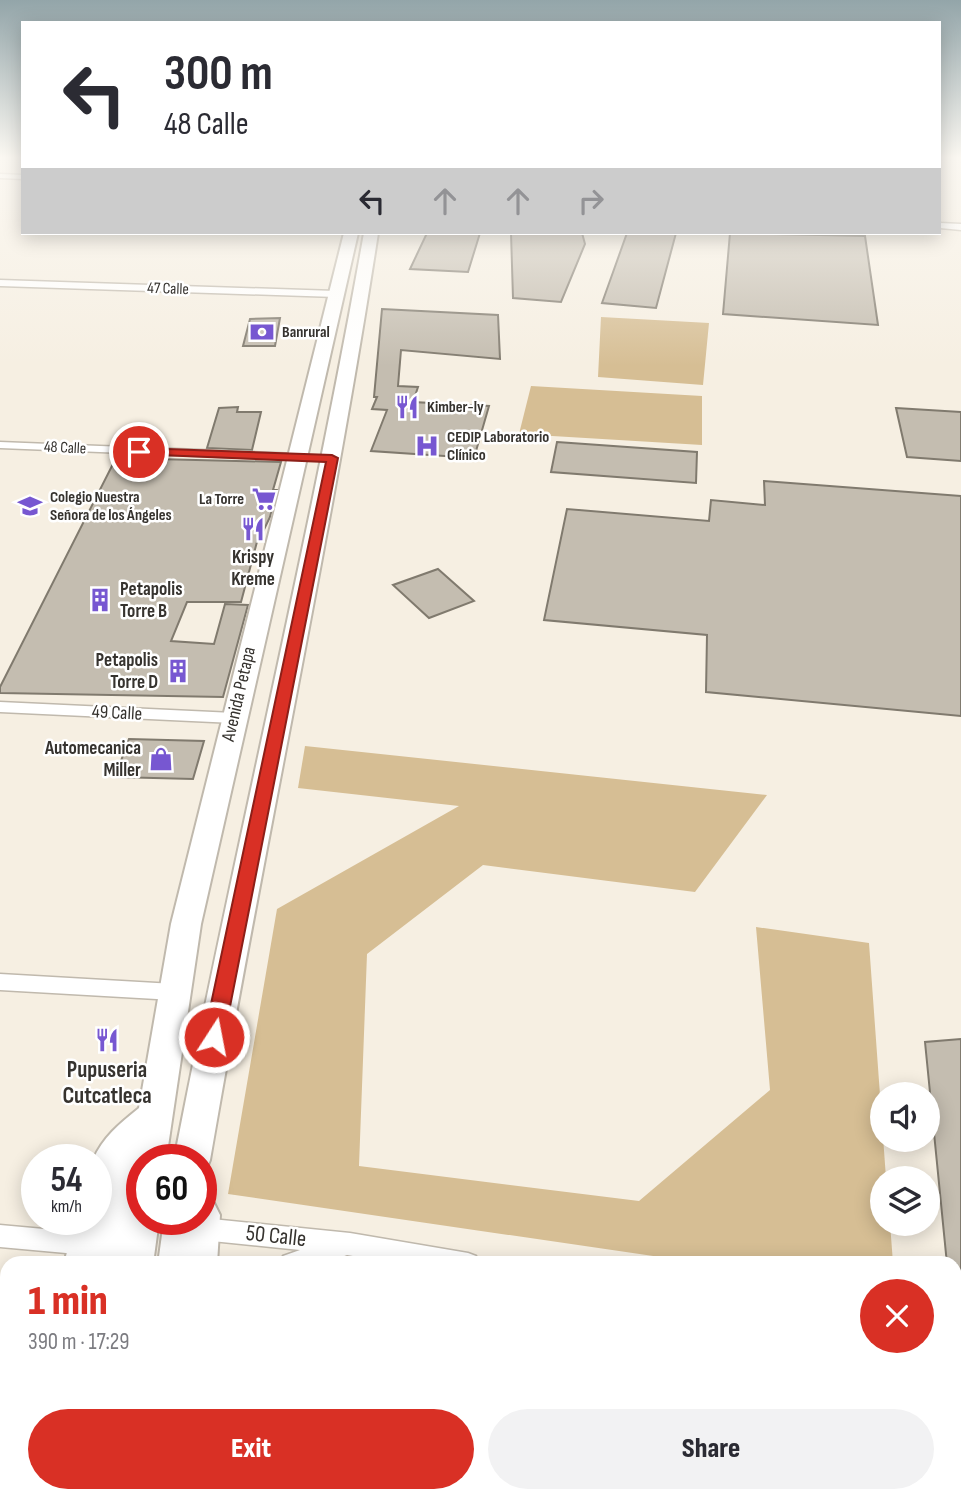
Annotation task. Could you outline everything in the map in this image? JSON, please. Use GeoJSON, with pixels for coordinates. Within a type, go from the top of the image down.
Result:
{"type":"FeatureCollection","features":[{"type":"Feature","properties":{"kind":"main road","name":"Avenida Petapa"},"geometry":{"type":"LineString","coordinates":[[150,1144],[186,924],[351,235]]}},
{"type":"Feature","properties":{"kind":"main road"},"geometry":{"type":"LineString","coordinates":[[195,1144],[276,724],[332,458],[371,235]]}},
{"type":"Feature","properties":{"kind":"main road"},"geometry":{"type":"LineString","coordinates":[[298,457],[332,458]]}},
{"type":"Feature","properties":{"kind":"main road"},"geometry":{"type":"LineString","coordinates":[[94,1240],[153,1118]]}},
{"type":"Feature","properties":{"kind":"main road"},"geometry":{"type":"LineString","coordinates":[[94,1240],[109,1159],[121,1143],[153,1118]]}},
{"type":"Feature","properties":{"kind":"main road"},"geometry":{"type":"LineString","coordinates":[[135,1256],[138,1235]]}},
{"type":"Feature","properties":{"kind":"main road"},"geometry":{"type":"LineString","coordinates":[[183,1256],[198,1238]]}},
{"type":"Feature","properties":{"kind":"street"},"geometry":{"type":"LineString","coordinates":[[942,226],[961,227]]}},
{"type":"Feature","properties":{"kind":"street","name":"47 Calle"},"geometry":{"type":"LineString","coordinates":[[0,283],[336,294]]}},
{"type":"Feature","properties":{"kind":"street","name":"48 Calle"},"geometry":{"type":"LineString","coordinates":[[0,445],[298,457]]}},
{"type":"Feature","properties":{"kind":"street","name":"49 Calle"},"geometry":{"type":"LineString","coordinates":[[0,707],[234,718]]}},
{"type":"Feature","properties":{"kind":"street"},"geometry":{"type":"LineString","coordinates":[[0,982],[174,992]]}},
{"type":"Feature","properties":{"kind":"street"},"geometry":{"type":"LineString","coordinates":[[0,1236],[94,1240]]}},
{"type":"Feature","properties":{"kind":"street","name":"50 Calle"},"geometry":{"type":"LineString","coordinates":[[198,1238],[350,1244],[421,1256]]}},
{"type":"Feature","properties":{"kind":"street","name":"50 Calle"},"geometry":{"type":"LineString","coordinates":[[315,1256],[350,1244]]}},
{"type":"Feature","properties":{"kind":"shaded area"},"geometry":{"type":"Polygon","coordinates":[[[601,317],[709,323],[703,385],[598,377],[601,317]]]}},
{"type":"Feature","properties":{"kind":"shaded area"},"geometry":{"type":"Polygon","coordinates":[[[531,386],[702,396],[702,445],[519,434],[531,386]]]}},
{"type":"Feature","properties":{"kind":"shaded area"},"geometry":{"type":"Polygon","coordinates":[[[305,746],[767,795],[695,892],[483,865],[367,954],[359,1166],[639,1201],[770,1090],[756,927],[869,943],[879,1082],[870,1082],[870,1152],[884,1152],[885,1166],[870,1166],[870,1236],[891,1236],[892,1256],[653,1256],[228,1194],[277,909],[459,806],[298,788],[305,746]]]}},
{"type":"Feature","properties":{"kind":"building"},"geometry":{"type":"Polygon","coordinates":[[[426,235],[479,235],[468,272],[410,269],[426,235]]]}},
{"type":"Feature","properties":{"kind":"building"},"geometry":{"type":"Polygon","coordinates":[[[511,235],[583,235],[585,244],[561,302],[513,298],[511,235]]]}},
{"type":"Feature","properties":{"kind":"building"},"geometry":{"type":"Polygon","coordinates":[[[626,235],[675,235],[656,308],[602,303],[626,235]]]}},
{"type":"Feature","properties":{"kind":"building"},"geometry":{"type":"Polygon","coordinates":[[[730,235],[865,236],[878,325],[723,314],[730,235]]]}},
{"type":"Feature","properties":{"kind":"building"},"geometry":{"type":"Polygon","coordinates":[[[382,309],[498,315],[500,359],[401,350],[398,386],[418,387],[413,402],[489,406],[474,458],[371,451],[387,410],[372,409],[377,397],[374,397],[382,309]]]}},
{"type":"Feature","properties":{"kind":"building","name":"Banrural"},"geometry":{"type":"Polygon","coordinates":[[[280,318],[275,346],[243,346],[250,319],[280,318]]]}},
{"type":"Feature","properties":{"kind":"building"},"geometry":{"type":"Polygon","coordinates":[[[238,407],[237,412],[261,412],[252,450],[207,448],[219,408],[238,407]]]}},
{"type":"Feature","properties":{"kind":"building"},"geometry":{"type":"Polygon","coordinates":[[[896,408],[961,412],[961,461],[907,457],[896,408]]]}},
{"type":"Feature","properties":{"kind":"building"},"geometry":{"type":"Polygon","coordinates":[[[557,442],[697,452],[696,483],[551,472],[557,442]]]}},
{"type":"Feature","properties":{"kind":"building"},"geometry":{"type":"Polygon","coordinates":[[[116,458],[281,462],[273,490],[277,490],[270,517],[258,538],[241,602],[187,602],[171,641],[214,644],[225,604],[248,605],[223,697],[0,693],[0,687],[116,458]]]}},
{"type":"Feature","properties":{"kind":"building"},"geometry":{"type":"Polygon","coordinates":[[[764,481],[961,496],[961,716],[706,692],[707,635],[544,620],[567,509],[709,521],[711,500],[765,505],[764,481]]]}},
{"type":"Feature","properties":{"kind":"building"},"geometry":{"type":"Polygon","coordinates":[[[438,569],[474,601],[429,618],[393,585],[438,569]]]}},
{"type":"Feature","properties":{"kind":"building","name":"Automecanica Miller"},"geometry":{"type":"Polygon","coordinates":[[[129,739],[204,741],[193,779],[115,777],[129,739]]]}},
{"type":"Feature","properties":{"kind":"building"},"geometry":{"type":"Polygon","coordinates":[[[961,1039],[961,1256],[946,1256],[940,1166],[937,1166],[936,1152],[940,1152],[940,1082],[929,1082],[925,1042],[961,1039]]]}},
{"type":"Feature","properties":{"kind":"place","name":"Banrural"},"geometry":{"type":"Point","coordinates":[262,332]}},
{"type":"Feature","properties":{"kind":"place","name":"Kimber-ly"},"geometry":{"type":"Point","coordinates":[407,407]}},
{"type":"Feature","properties":{"kind":"place","name":"CEDIP Laboratorio Clínico"},"geometry":{"type":"Point","coordinates":[427,446]}},
{"type":"Feature","properties":{"kind":"place","name":"La Torre"},"geometry":{"type":"Point","coordinates":[264,499]}},
{"type":"Feature","properties":{"kind":"place","name":"Colegio Nuestra Señora de los Ángeles"},"geometry":{"type":"Point","coordinates":[30,506]}},
{"type":"Feature","properties":{"kind":"place","name":"Krispy Kreme"},"geometry":{"type":"Point","coordinates":[253,529]}},
{"type":"Feature","properties":{"kind":"place","name":"Petapolis Torre B"},"geometry":{"type":"Point","coordinates":[100,600]}},
{"type":"Feature","properties":{"kind":"place","name":"Petapolis Torre D"},"geometry":{"type":"Point","coordinates":[178,671]}},
{"type":"Feature","properties":{"kind":"place","name":"Automecanica Miller"},"geometry":{"type":"Point","coordinates":[161,759]}},
{"type":"Feature","properties":{"kind":"place","name":"Pupuseria Cutcatleca"},"geometry":{"type":"Point","coordinates":[107,1040]}},
{"type":"Feature","properties":{"kind":"route"},"geometry":{"type":"LineString","coordinates":[[139,452],[332,458],[214,1037]]}}]}
